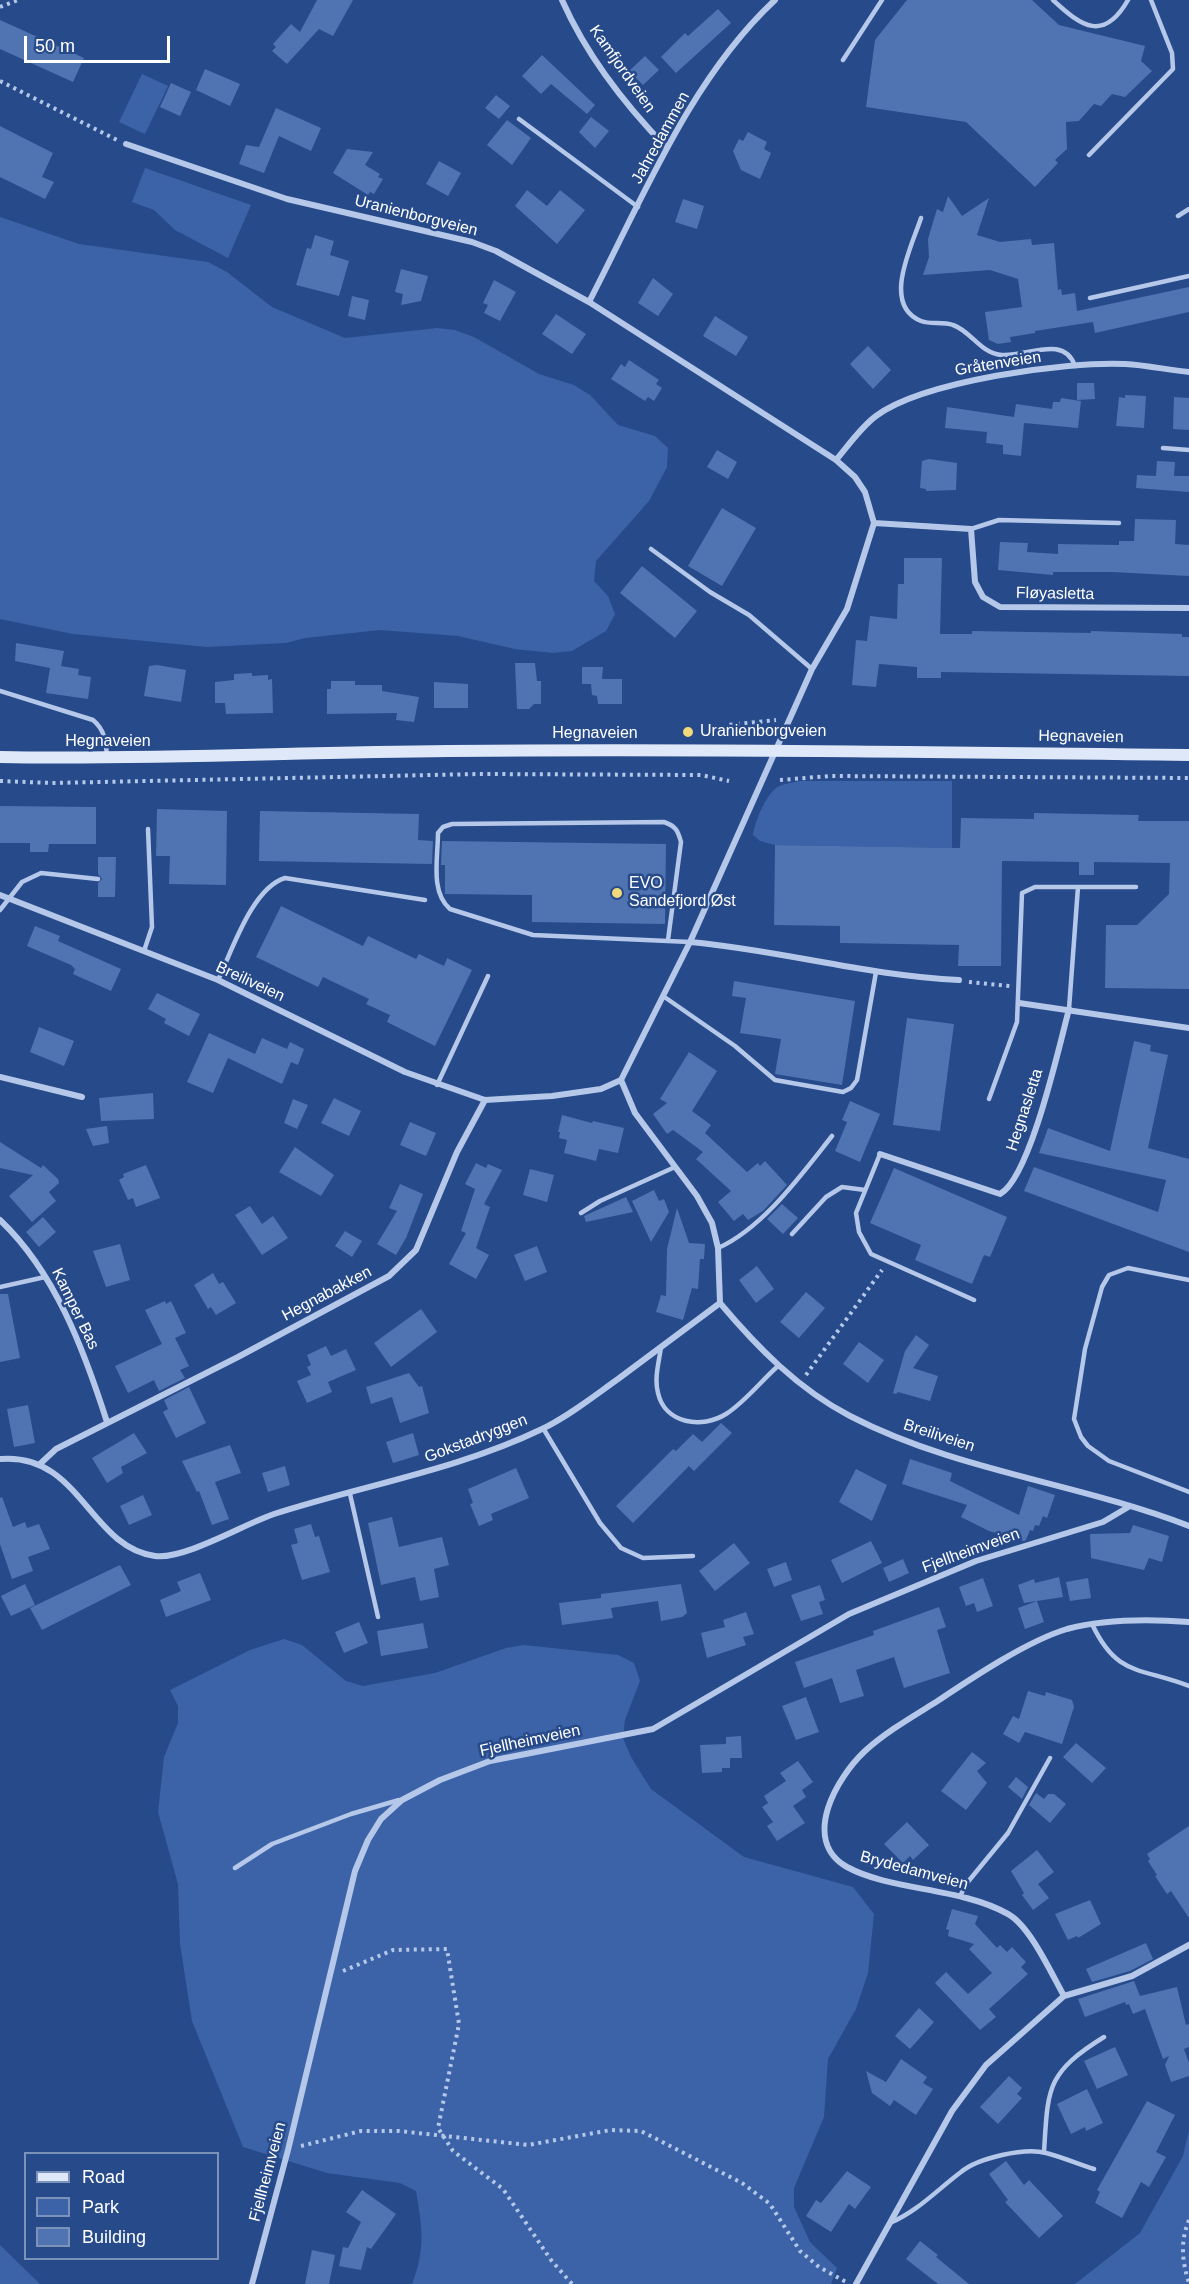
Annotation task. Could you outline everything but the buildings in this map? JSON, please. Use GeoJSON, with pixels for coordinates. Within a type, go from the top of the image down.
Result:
{"type":"FeatureCollection","features":[{"type":"Feature","properties":{"kind":"main road","name":"Hegnaveien"},"geometry":{"type":"LineString","coordinates":[[0,757],[107,759],[447,751],[776,750],[1189,755]]}},
{"type":"Feature","properties":{"kind":"street","name":"Kamfjordveien"},"geometry":{"type":"LineString","coordinates":[[562,0],[588,48],[644,124],[667,148]]}},
{"type":"Feature","properties":{"kind":"street","name":"Jahredammen"},"geometry":{"type":"LineString","coordinates":[[589,302],[667,148],[730,49],[775,0]]}},
{"type":"Feature","properties":{"kind":"street","name":"Uranienborgveien"},"geometry":{"type":"LineString","coordinates":[[126,144],[287,199],[472,242],[496,251],[589,302],[836,460],[855,477],[865,492],[874,523]]}},
{"type":"Feature","properties":{"kind":"street","name":"Gråtenveien"},"geometry":{"type":"LineString","coordinates":[[836,460],[875,416],[901,402],[953,384],[1075,366],[1125,364],[1189,372]]}},
{"type":"Feature","properties":{"kind":"street"},"geometry":{"type":"LineString","coordinates":[[485,1100],[552,1096],[601,1089],[621,1080],[690,942],[812,669],[847,609],[874,523],[971,529]]}},
{"type":"Feature","properties":{"kind":"street","name":"Fløyasletta"},"geometry":{"type":"LineString","coordinates":[[971,529],[975,582],[983,597],[1000,607],[1189,608]]}},
{"type":"Feature","properties":{"kind":"street","name":"Breiliveien"},"geometry":{"type":"LineString","coordinates":[[0,895],[218,980],[405,1072],[485,1100]]}},
{"type":"Feature","properties":{"kind":"street"},"geometry":{"type":"LineString","coordinates":[[690,942],[737,946],[876,972],[959,980]]}},
{"type":"Feature","properties":{"kind":"street"},"geometry":{"type":"LineString","coordinates":[[1019,1003],[1189,1028]]}},
{"type":"Feature","properties":{"kind":"street","name":"Hegnasletta"},"geometry":{"type":"LineString","coordinates":[[880,1154],[1000,1194],[1009,1189],[1034,1136],[1069,1010]]}},
{"type":"Feature","properties":{"kind":"street"},"geometry":{"type":"LineString","coordinates":[[0,1077],[82,1097]]}},
{"type":"Feature","properties":{"kind":"street"},"geometry":{"type":"LineString","coordinates":[[621,1080],[635,1113],[697,1196],[712,1223],[718,1248],[720,1303]]}},
{"type":"Feature","properties":{"kind":"street","name":"Hegnabakken"},"geometry":{"type":"LineString","coordinates":[[41,1463],[56,1449],[373,1286],[402,1264],[416,1250],[457,1152],[485,1100]]}},
{"type":"Feature","properties":{"kind":"street","name":"Kamper Bas"},"geometry":{"type":"LineString","coordinates":[[0,1220],[31,1253],[45,1277],[93,1377],[107,1422]]}},
{"type":"Feature","properties":{"kind":"street","name":"Breiliveien"},"geometry":{"type":"LineString","coordinates":[[720,1303],[777,1366],[849,1416],[916,1446],[1130,1506],[1189,1526]]}},
{"type":"Feature","properties":{"kind":"street","name":"Gokstadryggen"},"geometry":{"type":"LineString","coordinates":[[0,1459],[16,1457],[41,1463],[58,1476],[113,1534],[143,1554],[158,1556],[176,1554],[274,1515],[451,1466],[543,1428],[584,1403],[720,1303]]}},
{"type":"Feature","properties":{"kind":"street","name":"Fjellheimveien"},"geometry":{"type":"LineString","coordinates":[[252,2284],[288,2150],[355,1871],[368,1840],[381,1820],[402,1800],[440,1780],[490,1761],[653,1729],[849,1614],[976,1561],[1103,1522],[1130,1506]]}},
{"type":"Feature","properties":{"kind":"street","name":"Brydedamveien"},"geometry":{"type":"LineString","coordinates":[[1064,1996],[1026,1932],[1009,1914],[960,1896],[881,1878],[847,1867],[836,1858],[824,1837],[824,1821],[828,1808],[851,1767],[879,1739],[963,1684],[1032,1645],[1065,1630],[1092,1624],[1189,1622]]}},
{"type":"Feature","properties":{"kind":"street"},"geometry":{"type":"LineString","coordinates":[[856,2284],[952,2111],[986,2065],[1064,1996],[1132,1976],[1189,1945]]}},
{"type":"Feature","properties":{"kind":"lane"},"geometry":{"type":"LineString","coordinates":[[843,60],[882,0]]}},
{"type":"Feature","properties":{"kind":"lane"},"geometry":{"type":"LineString","coordinates":[[1053,0],[1074,20],[1086,26],[1098,27],[1108,24],[1120,14],[1128,0]]}},
{"type":"Feature","properties":{"kind":"lane"},"geometry":{"type":"LineString","coordinates":[[1089,155],[1173,69],[1172,53],[1151,0]]}},
{"type":"Feature","properties":{"kind":"lane"},"geometry":{"type":"LineString","coordinates":[[519,119],[638,207]]}},
{"type":"Feature","properties":{"kind":"lane"},"geometry":{"type":"LineString","coordinates":[[1178,216],[1189,209]]}},
{"type":"Feature","properties":{"kind":"lane"},"geometry":{"type":"LineString","coordinates":[[921,218],[901,279],[904,303],[913,317],[924,322],[942,321],[957,326],[994,354],[1006,356],[1055,349],[1064,350],[1072,356],[1075,366]]}},
{"type":"Feature","properties":{"kind":"lane"},"geometry":{"type":"LineString","coordinates":[[1090,298],[1189,276]]}},
{"type":"Feature","properties":{"kind":"lane"},"geometry":{"type":"LineString","coordinates":[[1163,448],[1189,450]]}},
{"type":"Feature","properties":{"kind":"lane"},"geometry":{"type":"LineString","coordinates":[[971,529],[999,520],[1119,523]]}},
{"type":"Feature","properties":{"kind":"lane"},"geometry":{"type":"LineString","coordinates":[[651,549],[710,592],[749,615],[812,669]]}},
{"type":"Feature","properties":{"kind":"lane"},"geometry":{"type":"LineString","coordinates":[[0,691],[93,720],[99,725],[106,739],[107,759]]}},
{"type":"Feature","properties":{"kind":"lane"},"geometry":{"type":"LineString","coordinates":[[668,940],[681,842],[678,831],[672,824],[664,822],[452,824],[443,827],[438,833],[437,892],[442,902],[450,909],[533,935],[690,942]]}},
{"type":"Feature","properties":{"kind":"lane"},"geometry":{"type":"LineString","coordinates":[[144,951],[152,927],[148,829]]}},
{"type":"Feature","properties":{"kind":"lane"},"geometry":{"type":"LineString","coordinates":[[0,910],[22,882],[41,873],[98,879]]}},
{"type":"Feature","properties":{"kind":"lane"},"geometry":{"type":"LineString","coordinates":[[218,980],[264,890],[274,882],[285,878],[425,900]]}},
{"type":"Feature","properties":{"kind":"lane"},"geometry":{"type":"LineString","coordinates":[[989,1099],[1017,1022],[1022,893],[1035,887],[1136,887]]}},
{"type":"Feature","properties":{"kind":"lane"},"geometry":{"type":"LineString","coordinates":[[1069,1010],[1078,887]]}},
{"type":"Feature","properties":{"kind":"lane"},"geometry":{"type":"LineString","coordinates":[[663,996],[735,1046],[775,1080],[843,1092],[851,1088],[857,1080],[876,972]]}},
{"type":"Feature","properties":{"kind":"lane"},"geometry":{"type":"LineString","coordinates":[[437,1085],[488,976]]}},
{"type":"Feature","properties":{"kind":"lane"},"geometry":{"type":"LineString","coordinates":[[718,1248],[734,1241],[791,1188],[832,1136]]}},
{"type":"Feature","properties":{"kind":"lane"},"geometry":{"type":"LineString","coordinates":[[880,1154],[856,1213],[859,1232],[871,1254],[974,1300]]}},
{"type":"Feature","properties":{"kind":"lane"},"geometry":{"type":"LineString","coordinates":[[581,1213],[600,1201],[675,1167]]}},
{"type":"Feature","properties":{"kind":"lane"},"geometry":{"type":"LineString","coordinates":[[792,1234],[826,1197],[842,1187],[865,1190]]}},
{"type":"Feature","properties":{"kind":"lane"},"geometry":{"type":"LineString","coordinates":[[1189,1280],[1128,1268],[1109,1275],[1102,1287],[1085,1349],[1074,1419],[1081,1437],[1088,1446],[1109,1461],[1189,1492]]}},
{"type":"Feature","properties":{"kind":"lane"},"geometry":{"type":"LineString","coordinates":[[0,1287],[45,1277]]}},
{"type":"Feature","properties":{"kind":"lane"},"geometry":{"type":"LineString","coordinates":[[662,1347],[656,1379],[658,1395],[667,1410],[678,1419],[691,1424],[725,1414],[777,1366]]}},
{"type":"Feature","properties":{"kind":"lane"},"geometry":{"type":"LineString","coordinates":[[543,1428],[600,1523],[621,1548],[644,1558],[693,1556]]}},
{"type":"Feature","properties":{"kind":"lane"},"geometry":{"type":"LineString","coordinates":[[350,1494],[378,1617]]}},
{"type":"Feature","properties":{"kind":"lane"},"geometry":{"type":"LineString","coordinates":[[1092,1624],[1106,1650],[1124,1665],[1189,1686]]}},
{"type":"Feature","properties":{"kind":"lane"},"geometry":{"type":"LineString","coordinates":[[960,1896],[1008,1833],[1050,1758]]}},
{"type":"Feature","properties":{"kind":"lane"},"geometry":{"type":"LineString","coordinates":[[236,1868],[272,1844],[351,1814],[402,1800]]}},
{"type":"Feature","properties":{"kind":"lane"},"geometry":{"type":"LineString","coordinates":[[1044,2152],[1047,2098],[1052,2082],[1064,2066],[1080,2051],[1104,2037]]}},
{"type":"Feature","properties":{"kind":"lane"},"geometry":{"type":"LineString","coordinates":[[889,2223],[909,2215],[963,2170],[987,2159],[1015,2153],[1044,2152],[1094,2169]]}},
{"type":"Feature","properties":{"kind":"path"},"geometry":{"type":"LineString","coordinates":[[0,7],[18,0]]}},
{"type":"Feature","properties":{"kind":"path"},"geometry":{"type":"LineString","coordinates":[[0,81],[126,144]]}},
{"type":"Feature","properties":{"kind":"path"},"geometry":{"type":"LineString","coordinates":[[727,730],[727,725],[776,720]]}},
{"type":"Feature","properties":{"kind":"path"},"geometry":{"type":"LineString","coordinates":[[720,777],[722,768]]}},
{"type":"Feature","properties":{"kind":"path"},"geometry":{"type":"LineString","coordinates":[[830,770],[830,776]]}},
{"type":"Feature","properties":{"kind":"path"},"geometry":{"type":"LineString","coordinates":[[0,781],[51,783],[479,774],[720,777],[729,781]]}},
{"type":"Feature","properties":{"kind":"path"},"geometry":{"type":"LineString","coordinates":[[780,780],[830,776],[1189,778]]}},
{"type":"Feature","properties":{"kind":"path"},"geometry":{"type":"LineString","coordinates":[[959,980],[1019,987]]}},
{"type":"Feature","properties":{"kind":"path"},"geometry":{"type":"LineString","coordinates":[[801,1383],[877,1279],[886,1262]]}},
{"type":"Feature","properties":{"kind":"path"},"geometry":{"type":"LineString","coordinates":[[331,1977],[393,1950],[447,1949],[459,2024],[438,2128],[453,2151],[503,2189],[551,2260],[572,2284]]}},
{"type":"Feature","properties":{"kind":"path"},"geometry":{"type":"LineString","coordinates":[[288,2150],[361,2131],[399,2131],[528,2145],[610,2130],[641,2131],[742,2183],[770,2204],[800,2252],[819,2267],[851,2284]]}},
{"type":"Feature","properties":{"kind":"path"},"geometry":{"type":"LineString","coordinates":[[1189,2220],[1182,2236],[1183,2265],[1189,2283]]}},
{"type":"Feature","properties":{"kind":"green space"},"geometry":{"type":"Polygon","coordinates":[[[142,74],[168,86],[145,134],[119,122],[142,74]]]}},
{"type":"Feature","properties":{"kind":"green space"},"geometry":{"type":"Polygon","coordinates":[[[145,168],[251,205],[228,258],[175,230],[154,210],[132,202],[145,168]]]}},
{"type":"Feature","properties":{"kind":"green space"},"geometry":{"type":"Polygon","coordinates":[[[0,217],[79,244],[208,262],[227,272],[272,307],[345,338],[437,328],[455,330],[474,337],[539,374],[574,385],[590,395],[618,425],[655,436],[668,448],[667,467],[649,501],[596,561],[594,581],[608,596],[615,614],[606,631],[572,651],[553,653],[515,649],[458,636],[380,630],[305,638],[286,643],[207,647],[73,634],[0,619],[0,217]]]}},
{"type":"Feature","properties":{"kind":"green space"},"geometry":{"type":"Polygon","coordinates":[[[799,781],[952,781],[952,848],[775,845],[760,841],[753,835],[764,803],[778,787],[799,781]]]}},
{"type":"Feature","properties":{"kind":"green space"},"geometry":{"type":"Polygon","coordinates":[[[284,1639],[302,1645],[346,1681],[363,1686],[435,1673],[506,1648],[524,1645],[618,1655],[634,1663],[640,1681],[625,1720],[623,1738],[631,1757],[651,1789],[744,1857],[853,1887],[874,1914],[868,1973],[856,2009],[828,2059],[824,2117],[794,2188],[794,2207],[810,2242],[837,2268],[831,2284],[412,2284],[422,2238],[416,2191],[400,2183],[327,2173],[243,2147],[192,2021],[180,1944],[178,1884],[158,1812],[164,1757],[178,1723],[178,1706],[170,1690],[250,1650],[284,1639]]]}},
{"type":"Feature","properties":{"kind":"green space"},"geometry":{"type":"Polygon","coordinates":[[[1189,2130],[1189,2284],[1075,2284],[1140,2233],[1183,2156],[1189,2130]]]}},
{"type":"Feature","properties":{"kind":"green space"},"geometry":{"type":"Polygon","coordinates":[[[0,2245],[40,2284],[0,2284],[0,2245]]]}},
{"type":"Feature","properties":{"kind":"place","name":"Uranienborgveien"},"geometry":{"type":"Point","coordinates":[688,732]}},
{"type":"Feature","properties":{"kind":"place","name":"EVO Sandefjord Øst"},"geometry":{"type":"Point","coordinates":[617,893]}}]}
